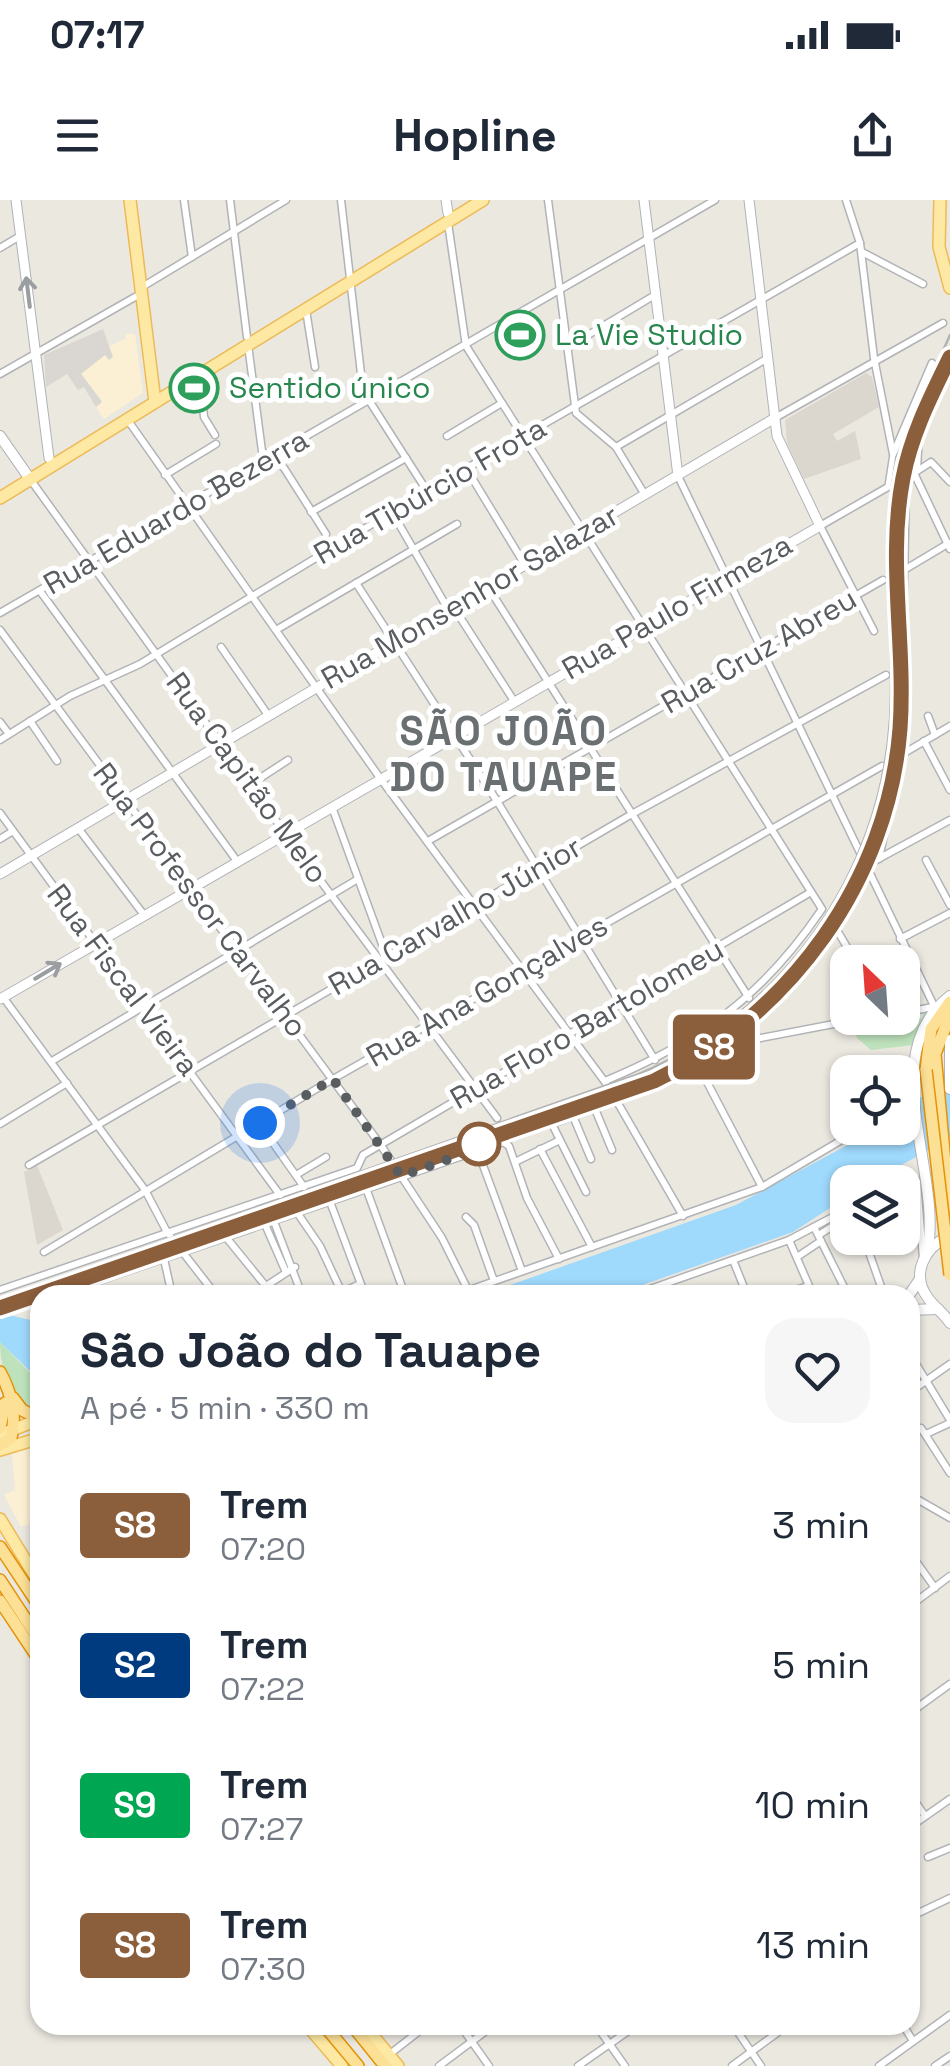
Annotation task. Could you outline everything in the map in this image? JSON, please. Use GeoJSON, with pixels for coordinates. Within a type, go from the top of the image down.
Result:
{"type":"FeatureCollection","features":[{"type":"Feature","properties":{"kind":"highway"},"geometry":{"type":"LineString","coordinates":[[950,999],[931,1029],[931,1069],[950,1275]]}},
{"type":"Feature","properties":{"kind":"highway"},"geometry":{"type":"LineString","coordinates":[[950,1014],[936,1042],[931,1069],[950,1218]]}},
{"type":"Feature","properties":{"kind":"highway"},"geometry":{"type":"LineString","coordinates":[[0,1372],[10,1394],[30,1416]]}},
{"type":"Feature","properties":{"kind":"highway"},"geometry":{"type":"LineString","coordinates":[[0,1384],[6,1411],[4,1440]]}},
{"type":"Feature","properties":{"kind":"highway"},"geometry":{"type":"LineString","coordinates":[[4,1440],[10,1394]]}},
{"type":"Feature","properties":{"kind":"highway"},"geometry":{"type":"LineString","coordinates":[[0,1547],[30,1592]]}},
{"type":"Feature","properties":{"kind":"highway"},"geometry":{"type":"LineString","coordinates":[[1,1581],[30,1626]]}},
{"type":"Feature","properties":{"kind":"highway"},"geometry":{"type":"LineString","coordinates":[[0,1601],[30,1646]]}},
{"type":"Feature","properties":{"kind":"highway"},"geometry":{"type":"LineString","coordinates":[[332,2035],[358,2066]]}},
{"type":"Feature","properties":{"kind":"highway"},"geometry":{"type":"LineString","coordinates":[[362,2035],[387,2060]]}},
{"type":"Feature","properties":{"kind":"main road"},"geometry":{"type":"LineString","coordinates":[[126,200],[152,398]]}},
{"type":"Feature","properties":{"kind":"main road"},"geometry":{"type":"LineString","coordinates":[[0,490],[127,419],[152,398],[200,374],[247,341],[306,309],[469,200]]}},
{"type":"Feature","properties":{"kind":"main road"},"geometry":{"type":"LineString","coordinates":[[447,212],[483,200]]}},
{"type":"Feature","properties":{"kind":"main road"},"geometry":{"type":"LineString","coordinates":[[940,200],[939,247],[950,288]]}},
{"type":"Feature","properties":{"kind":"main road"},"geometry":{"type":"LineString","coordinates":[[0,498],[49,458],[350,278]]}},
{"type":"Feature","properties":{"kind":"main road","name":"Rua Capitão Melo"},"geometry":{"type":"LineString","coordinates":[[0,436],[28,476]]}},
{"type":"Feature","properties":{"kind":"main road"},"geometry":{"type":"LineString","coordinates":[[950,999],[934,1008],[920,1042],[931,1069],[950,1089]]}},
{"type":"Feature","properties":{"kind":"main road"},"geometry":{"type":"LineString","coordinates":[[931,1069],[950,1040]]}},
{"type":"Feature","properties":{"kind":"main road"},"geometry":{"type":"LineString","coordinates":[[916,1285],[925,1256],[923,1169],[918,1145]]}},
{"type":"Feature","properties":{"kind":"main road"},"geometry":{"type":"LineString","coordinates":[[925,1256],[950,1236]]}},
{"type":"Feature","properties":{"kind":"main road"},"geometry":{"type":"LineString","coordinates":[[920,1279],[924,1292],[950,1323]]}},
{"type":"Feature","properties":{"kind":"main road"},"geometry":{"type":"LineString","coordinates":[[4,1440],[30,1428]]}},
{"type":"Feature","properties":{"kind":"main road"},"geometry":{"type":"LineString","coordinates":[[4,1440],[30,1439]]}},
{"type":"Feature","properties":{"kind":"main road"},"geometry":{"type":"LineString","coordinates":[[0,1522],[30,1568]]}},
{"type":"Feature","properties":{"kind":"main road"},"geometry":{"type":"LineString","coordinates":[[316,2035],[342,2066]]}},
{"type":"Feature","properties":{"kind":"main road"},"geometry":{"type":"LineString","coordinates":[[371,2035],[387,2060],[398,2066]]}},
{"type":"Feature","properties":{"kind":"street"},"geometry":{"type":"LineString","coordinates":[[16,200],[49,458]]}},
{"type":"Feature","properties":{"kind":"street"},"geometry":{"type":"LineString","coordinates":[[184,200],[192,257]]}},
{"type":"Feature","properties":{"kind":"street"},"geometry":{"type":"LineString","coordinates":[[230,200],[260,445],[272,456],[326,534]]}},
{"type":"Feature","properties":{"kind":"street"},"geometry":{"type":"LineString","coordinates":[[340,200],[362,387],[368,403],[427,491]]}},
{"type":"Feature","properties":{"kind":"street"},"geometry":{"type":"LineString","coordinates":[[548,200],[575,406],[584,423],[616,448],[645,495]]}},
{"type":"Feature","properties":{"kind":"street"},"geometry":{"type":"LineString","coordinates":[[644,200],[678,476],[934,1008],[920,1010]]}},
{"type":"Feature","properties":{"kind":"street","name":"Rua Eduardo Bezerra"},"geometry":{"type":"LineString","coordinates":[[0,613],[715,200]]}},
{"type":"Feature","properties":{"kind":"street"},"geometry":{"type":"LineString","coordinates":[[749,200],[781,445],[874,631]]}},
{"type":"Feature","properties":{"kind":"street"},"geometry":{"type":"LineString","coordinates":[[846,200],[861,247],[874,362],[893,454]]}},
{"type":"Feature","properties":{"kind":"street"},"geometry":{"type":"LineString","coordinates":[[0,374],[283,201]]}},
{"type":"Feature","properties":{"kind":"street"},"geometry":{"type":"LineString","coordinates":[[447,212],[466,346],[822,910],[794,950],[749,998],[655,1060],[605,1081]]}},
{"type":"Feature","properties":{"kind":"street"},"geometry":{"type":"LineString","coordinates":[[0,248],[21,236]]}},
{"type":"Feature","properties":{"kind":"street"},"geometry":{"type":"LineString","coordinates":[[861,247],[923,284]]}},
{"type":"Feature","properties":{"kind":"street","name":"Rua Tibúrcio Frota"},"geometry":{"type":"LineString","coordinates":[[0,740],[56,705],[156,654],[466,468],[762,298],[861,247]]}},
{"type":"Feature","properties":{"kind":"street"},"geometry":{"type":"LineString","coordinates":[[568,347],[655,296]]}},
{"type":"Feature","properties":{"kind":"street"},"geometry":{"type":"LineString","coordinates":[[306,309],[315,367]]}},
{"type":"Feature","properties":{"kind":"street","name":"Rua Monsenhor Salazar"},"geometry":{"type":"LineString","coordinates":[[0,874],[220,742],[942,324]]}},
{"type":"Feature","properties":{"kind":"street"},"geometry":{"type":"LineString","coordinates":[[616,448],[768,358]]}},
{"type":"Feature","properties":{"kind":"street"},"geometry":{"type":"LineString","coordinates":[[887,488],[893,454],[932,363]]}},
{"type":"Feature","properties":{"kind":"street"},"geometry":{"type":"LineString","coordinates":[[878,859],[900,756],[906,493],[915,472],[918,432],[950,365]]}},
{"type":"Feature","properties":{"kind":"street"},"geometry":{"type":"LineString","coordinates":[[165,474],[215,440],[204,416],[200,374]]}},
{"type":"Feature","properties":{"kind":"street"},"geometry":{"type":"LineString","coordinates":[[447,436],[502,402]]}},
{"type":"Feature","properties":{"kind":"street"},"geometry":{"type":"LineString","coordinates":[[127,419],[380,778],[605,1081],[683,1216]]}},
{"type":"Feature","properties":{"kind":"street"},"geometry":{"type":"LineString","coordinates":[[310,512],[406,458]]}},
{"type":"Feature","properties":{"kind":"street"},"geometry":{"type":"LineString","coordinates":[[915,472],[932,462],[940,466],[950,482]]}},
{"type":"Feature","properties":{"kind":"street"},"geometry":{"type":"LineString","coordinates":[[466,468],[525,564]]}},
{"type":"Feature","properties":{"kind":"street"},"geometry":{"type":"LineString","coordinates":[[903,570],[949,545],[915,472]]}},
{"type":"Feature","properties":{"kind":"street","name":"Rua Capitão Melo"},"geometry":{"type":"LineString","coordinates":[[28,476],[285,834],[382,957],[498,1118]]}},
{"type":"Feature","properties":{"kind":"street","name":"Rua Paulo Firmeza"},"geometry":{"type":"LineString","coordinates":[[1,998],[887,488]]}},
{"type":"Feature","properties":{"kind":"street"},"geometry":{"type":"LineString","coordinates":[[392,512],[514,701]]}},
{"type":"Feature","properties":{"kind":"street"},"geometry":{"type":"LineString","coordinates":[[276,630],[457,524]]}},
{"type":"Feature","properties":{"kind":"street","name":"Rua Cruz Abreu"},"geometry":{"type":"LineString","coordinates":[[428,842],[883,580]]}},
{"type":"Feature","properties":{"kind":"street"},"geometry":{"type":"LineString","coordinates":[[356,583],[498,802],[655,1060]]}},
{"type":"Feature","properties":{"kind":"street"},"geometry":{"type":"LineString","coordinates":[[488,587],[749,998]]}},
{"type":"Feature","properties":{"kind":"street"},"geometry":{"type":"LineString","coordinates":[[40,590],[237,861]]}},
{"type":"Feature","properties":{"kind":"street","name":"Rua Professor Carvalho"},"geometry":{"type":"LineString","coordinates":[[0,630],[380,1144],[442,1238],[466,1285]]}},
{"type":"Feature","properties":{"kind":"street"},"geometry":{"type":"LineString","coordinates":[[221,647],[268,715]]}},
{"type":"Feature","properties":{"kind":"street","name":"Rua Carvalho Júnior"},"geometry":{"type":"LineString","coordinates":[[29,1165],[632,814],[886,675]]}},
{"type":"Feature","properties":{"kind":"street"},"geometry":{"type":"LineString","coordinates":[[928,716],[934,735]]}},
{"type":"Feature","properties":{"kind":"street"},"geometry":{"type":"LineString","coordinates":[[30,721],[57,761]]}},
{"type":"Feature","properties":{"kind":"street"},"geometry":{"type":"LineString","coordinates":[[0,722],[9,734]]}},
{"type":"Feature","properties":{"kind":"street"},"geometry":{"type":"LineString","coordinates":[[900,756],[950,726]]}},
{"type":"Feature","properties":{"kind":"street"},"geometry":{"type":"LineString","coordinates":[[924,741],[950,790]]}},
{"type":"Feature","properties":{"kind":"street"},"geometry":{"type":"LineString","coordinates":[[251,784],[288,760]]}},
{"type":"Feature","properties":{"kind":"street","name":"Rua Ana Gonçalves"},"geometry":{"type":"LineString","coordinates":[[44,1252],[333,1079],[882,766]]}},
{"type":"Feature","properties":{"kind":"street"},"geometry":{"type":"LineString","coordinates":[[332,806],[382,957]]}},
{"type":"Feature","properties":{"kind":"street","name":"Rua Fiscal Vieira"},"geometry":{"type":"LineString","coordinates":[[0,813],[280,1195]]}},
{"type":"Feature","properties":{"kind":"street"},"geometry":{"type":"LineString","coordinates":[[586,1192],[552,1128],[660,1083],[723,1046],[794,981],[835,927],[868,867],[950,820]]}},
{"type":"Feature","properties":{"kind":"street"},"geometry":{"type":"LineString","coordinates":[[78,828],[144,915]]}},
{"type":"Feature","properties":{"kind":"street"},"geometry":{"type":"LineString","coordinates":[[0,839],[13,831]]}},
{"type":"Feature","properties":{"kind":"street"},"geometry":{"type":"LineString","coordinates":[[900,938],[950,909],[926,860]]}},
{"type":"Feature","properties":{"kind":"street"},"geometry":{"type":"LineString","coordinates":[[52,1061],[358,879]]}},
{"type":"Feature","properties":{"kind":"street","name":"Rua Floro Bartolomeu"},"geometry":{"type":"LineString","coordinates":[[304,1187],[358,1168],[363,1154],[810,892]]}},
{"type":"Feature","properties":{"kind":"street"},"geometry":{"type":"LineString","coordinates":[[835,927],[846,945]]}},
{"type":"Feature","properties":{"kind":"street"},"geometry":{"type":"LineString","coordinates":[[1,998],[146,1190],[167,1232],[209,1285]]}},
{"type":"Feature","properties":{"kind":"street"},"geometry":{"type":"LineString","coordinates":[[723,1046],[830,1025]]}},
{"type":"Feature","properties":{"kind":"street"},"geometry":{"type":"LineString","coordinates":[[697,1063],[762,1187]]}},
{"type":"Feature","properties":{"kind":"street"},"geometry":{"type":"LineString","coordinates":[[0,1124],[67,1083]]}},
{"type":"Feature","properties":{"kind":"street"},"geometry":{"type":"LineString","coordinates":[[594,1109],[612,1150]]}},
{"type":"Feature","properties":{"kind":"street"},"geometry":{"type":"LineString","coordinates":[[573,1116],[591,1159]]}},
{"type":"Feature","properties":{"kind":"street"},"geometry":{"type":"LineString","coordinates":[[0,1290],[304,1187],[260,1123]]}},
{"type":"Feature","properties":{"kind":"street"},"geometry":{"type":"LineString","coordinates":[[515,1162],[558,1141]]}},
{"type":"Feature","properties":{"kind":"street"},"geometry":{"type":"LineString","coordinates":[[87,1285],[400,1174],[503,1142],[559,1259]]}},
{"type":"Feature","properties":{"kind":"street"},"geometry":{"type":"LineString","coordinates":[[482,1285],[762,1187],[833,1145]]}},
{"type":"Feature","properties":{"kind":"street"},"geometry":{"type":"LineString","coordinates":[[478,1149],[522,1271]]}},
{"type":"Feature","properties":{"kind":"street"},"geometry":{"type":"LineString","coordinates":[[540,1150],[592,1247]]}},
{"type":"Feature","properties":{"kind":"street"},"geometry":{"type":"LineString","coordinates":[[296,1175],[326,1157]]}},
{"type":"Feature","properties":{"kind":"street"},"geometry":{"type":"LineString","coordinates":[[366,1188],[401,1285]]}},
{"type":"Feature","properties":{"kind":"street"},"geometry":{"type":"LineString","coordinates":[[329,1199],[360,1284]]}},
{"type":"Feature","properties":{"kind":"street"},"geometry":{"type":"LineString","coordinates":[[920,1209],[925,1256]]}},
{"type":"Feature","properties":{"kind":"street"},"geometry":{"type":"LineString","coordinates":[[296,1211],[336,1285]]}},
{"type":"Feature","properties":{"kind":"street"},"geometry":{"type":"LineString","coordinates":[[466,1218],[474,1225],[494,1281]]}},
{"type":"Feature","properties":{"kind":"street"},"geometry":{"type":"LineString","coordinates":[[662,1285],[788,1240],[830,1218]]}},
{"type":"Feature","properties":{"kind":"street"},"geometry":{"type":"LineString","coordinates":[[274,1219],[299,1285]]}},
{"type":"Feature","properties":{"kind":"street"},"geometry":{"type":"LineString","coordinates":[[264,1222],[284,1270]]}},
{"type":"Feature","properties":{"kind":"street"},"geometry":{"type":"LineString","coordinates":[[814,1227],[843,1285]]}},
{"type":"Feature","properties":{"kind":"street"},"geometry":{"type":"LineString","coordinates":[[800,1255],[830,1230]]}},
{"type":"Feature","properties":{"kind":"street"},"geometry":{"type":"LineString","coordinates":[[225,1236],[265,1285]]}},
{"type":"Feature","properties":{"kind":"street"},"geometry":{"type":"LineString","coordinates":[[788,1240],[808,1285]]}},
{"type":"Feature","properties":{"kind":"street"},"geometry":{"type":"LineString","coordinates":[[870,1255],[880,1285]]}},
{"type":"Feature","properties":{"kind":"street"},"geometry":{"type":"LineString","coordinates":[[164,1259],[170,1285]]}},
{"type":"Feature","properties":{"kind":"street"},"geometry":{"type":"LineString","coordinates":[[734,1260],[743,1285]]}},
{"type":"Feature","properties":{"kind":"street"},"geometry":{"type":"LineString","coordinates":[[267,1285],[284,1270],[294,1267]]}},
{"type":"Feature","properties":{"kind":"street"},"geometry":{"type":"LineString","coordinates":[[920,1384],[950,1364]]}},
{"type":"Feature","properties":{"kind":"street"},"geometry":{"type":"LineString","coordinates":[[920,1370],[950,1422],[924,1431],[950,1473]]}},
{"type":"Feature","properties":{"kind":"street"},"geometry":{"type":"LineString","coordinates":[[920,1500],[950,1518]]}},
{"type":"Feature","properties":{"kind":"street"},"geometry":{"type":"LineString","coordinates":[[0,1522],[6,1534],[0,1538]]}},
{"type":"Feature","properties":{"kind":"street"},"geometry":{"type":"LineString","coordinates":[[920,1567],[935,1588]]}},
{"type":"Feature","properties":{"kind":"street"},"geometry":{"type":"LineString","coordinates":[[920,1599],[950,1576]]}},
{"type":"Feature","properties":{"kind":"street"},"geometry":{"type":"LineString","coordinates":[[920,1706],[950,1684]]}},
{"type":"Feature","properties":{"kind":"street"},"geometry":{"type":"LineString","coordinates":[[920,1820],[950,1799]]}},
{"type":"Feature","properties":{"kind":"street"},"geometry":{"type":"LineString","coordinates":[[920,1809],[925,1816]]}},
{"type":"Feature","properties":{"kind":"street"},"geometry":{"type":"LineString","coordinates":[[928,1857],[950,1848]]}},
{"type":"Feature","properties":{"kind":"street"},"geometry":{"type":"LineString","coordinates":[[920,1912],[950,1898]]}},
{"type":"Feature","properties":{"kind":"street"},"geometry":{"type":"LineString","coordinates":[[879,2066],[950,2015]]}},
{"type":"Feature","properties":{"kind":"street"},"geometry":{"type":"LineString","coordinates":[[387,2060],[416,2035]]}},
{"type":"Feature","properties":{"kind":"street"},"geometry":{"type":"LineString","coordinates":[[467,2035],[488,2066]]}},
{"type":"Feature","properties":{"kind":"street"},"geometry":{"type":"LineString","coordinates":[[439,2066],[481,2035]]}},
{"type":"Feature","properties":{"kind":"street"},"geometry":{"type":"LineString","coordinates":[[603,2035],[625,2066]]}},
{"type":"Feature","properties":{"kind":"street"},"geometry":{"type":"LineString","coordinates":[[578,2066],[624,2035]]}},
{"type":"Feature","properties":{"kind":"street"},"geometry":{"type":"LineString","coordinates":[[739,2035],[761,2066]]}},
{"type":"Feature","properties":{"kind":"street"},"geometry":{"type":"LineString","coordinates":[[732,2066],[774,2035]]}},
{"type":"Feature","properties":{"kind":"street"},"geometry":{"type":"LineString","coordinates":[[909,2035],[913,2041]]}},
{"type":"Feature","properties":{"kind":"street"},"geometry":{"type":"LineString","coordinates":[[935,2066],[950,2056]]}},
{"type":"Feature","properties":{"kind":"shaded area"},"geometry":{"type":"Polygon","coordinates":[[[103,329],[113,357],[109,360],[105,355],[81,374],[102,402],[96,407],[84,387],[78,390],[67,374],[46,387],[44,355],[103,329]]]}},
{"type":"Feature","properties":{"kind":"shaded area"},"geometry":{"type":"Polygon","coordinates":[[[125,334],[135,334],[143,393],[104,419],[96,407],[102,401],[81,373],[105,355],[113,357],[106,348],[126,338],[125,334]]]}},
{"type":"Feature","properties":{"kind":"shaded area"},"geometry":{"type":"Polygon","coordinates":[[[866,373],[872,377],[879,407],[833,434],[837,441],[855,431],[861,459],[804,479],[787,443],[785,420],[866,373]]]}},
{"type":"Feature","properties":{"kind":"shaded area"},"geometry":{"type":"Polygon","coordinates":[[[37,1165],[63,1230],[37,1245],[24,1172],[37,1165]]]}},
{"type":"Feature","properties":{"kind":"shaded area"},"geometry":{"type":"Polygon","coordinates":[[[30,1446],[30,1524],[21,1527],[4,1495],[15,1490],[12,1454],[30,1446]]]}},
{"type":"Feature","properties":{"kind":"green space"},"geometry":{"type":"Polygon","coordinates":[[[923,1013],[929,1013],[920,1032],[920,1018],[923,1013]]]}},
{"type":"Feature","properties":{"kind":"green space"},"geometry":{"type":"Polygon","coordinates":[[[856,1035],[919,1035],[914,1045],[871,1050],[856,1035]]]}},
{"type":"Feature","properties":{"kind":"green space"},"geometry":{"type":"Polygon","coordinates":[[[0,1342],[30,1373],[30,1409],[15,1394],[2,1364],[0,1342]]]}},
{"type":"Feature","properties":{"kind":"water"},"geometry":{"type":"Polygon","coordinates":[[[950,1081],[950,1138],[902,1165],[830,1165],[830,1208],[793,1232],[642,1285],[510,1285],[736,1205],[847,1145],[920,1145],[920,1098],[950,1081]]]}},
{"type":"Feature","properties":{"kind":"water"},"geometry":{"type":"Polygon","coordinates":[[[0,1313],[30,1320],[30,1371],[0,1342],[0,1313]]]}},
{"type":"Feature","properties":{"kind":"tram line"},"geometry":{"type":"LineString","coordinates":[[37,1285],[639,1074],[690,1048],[737,1015],[778,976],[814,933],[844,884],[867,833],[882,777],[890,720],[891,500],[907,436],[950,335]]}},
{"type":"Feature","properties":{"kind":"tram line"},"geometry":{"type":"LineString","coordinates":[[0,1298],[30,1287]]}},
{"type":"Feature","properties":{"kind":"railway"},"geometry":{"type":"LineString","coordinates":[[66,1285],[654,1081],[703,1053],[748,1020],[788,981],[824,937],[853,890],[876,839],[892,785],[900,729],[897,540],[903,477],[922,416],[950,357]]}},
{"type":"Feature","properties":{"kind":"railway"},"geometry":{"type":"LineString","coordinates":[[0,1308],[30,1298]]}},
{"type":"Feature","properties":{"kind":"train","name":"S8"},"geometry":{"type":"LineString","coordinates":[[67,1285],[654,1081],[729,1036],[784,988],[836,920],[866,862],[888,798],[900,725],[900,499],[915,435],[950,357]]}},
{"type":"Feature","properties":{"kind":"train","name":"S8"},"geometry":{"type":"LineString","coordinates":[[0,1308],[30,1298]]}},
{"type":"Feature","properties":{"kind":"place","name":"La Vie Studio"},"geometry":{"type":"Point","coordinates":[520,335]}},
{"type":"Feature","properties":{"kind":"place","name":"Sentido único"},"geometry":{"type":"Point","coordinates":[194,388]}},
{"type":"Feature","properties":{"kind":"district","name":"SÃO JOÃO DO TAUAPE"},"geometry":{"type":"Point","coordinates":[504,754]}},
{"type":"Feature","properties":{"kind":"route"},"geometry":{"type":"LineString","coordinates":[[260,1123],[333,1079],[401,1176],[478,1149],[479,1144]]}}]}
